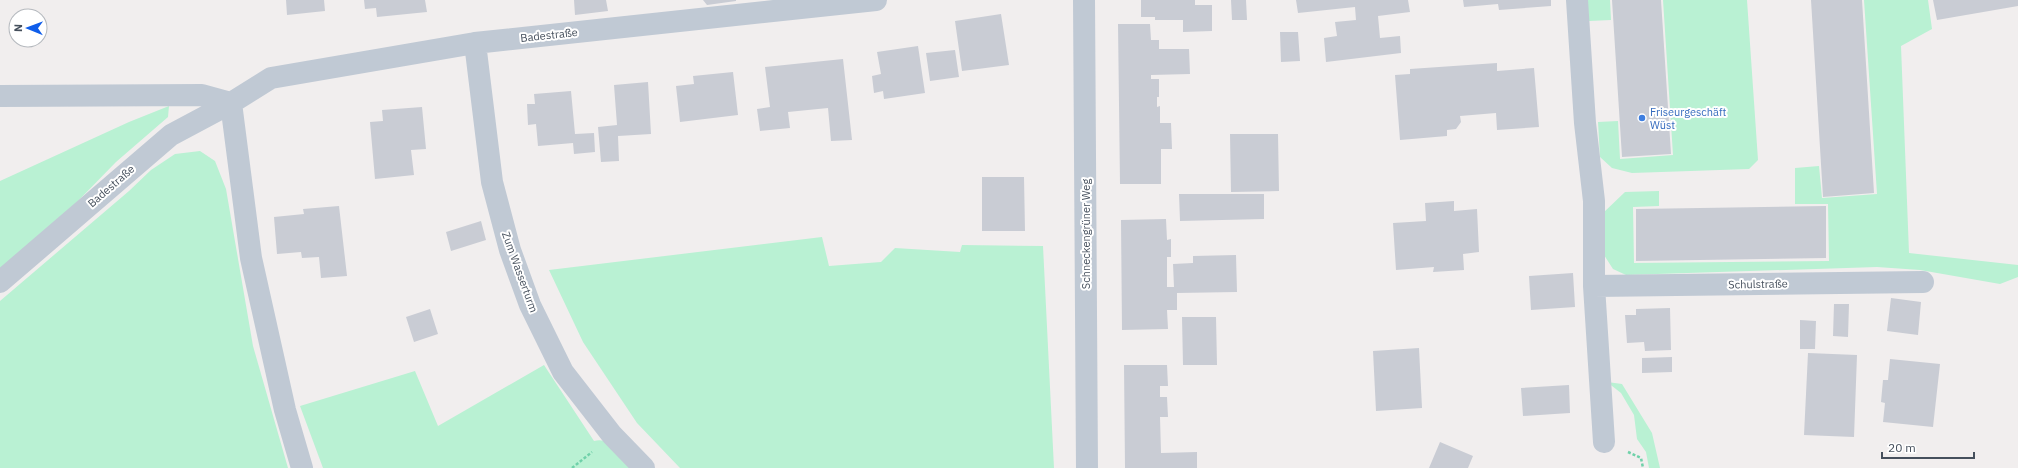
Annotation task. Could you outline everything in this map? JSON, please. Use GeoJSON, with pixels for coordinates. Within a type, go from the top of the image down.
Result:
{"type":"FeatureCollection","features":[{"type":"Feature","properties":{"kind":"street","name":"Badestraße"},"geometry":{"type":"LineString","coordinates":[[0,282],[171,135],[231,103],[272,78],[475,43],[876,0]]}},
{"type":"Feature","properties":{"kind":"street","name":"Schneckengrüner Weg"},"geometry":{"type":"LineString","coordinates":[[1084,0],[1087,468]]}},
{"type":"Feature","properties":{"kind":"street"},"geometry":{"type":"LineString","coordinates":[[1577,0],[1585,123],[1594,201],[1594,286],[1604,442]]}},
{"type":"Feature","properties":{"kind":"street","name":"Zum Wasserturm"},"geometry":{"type":"LineString","coordinates":[[475,43],[492,182],[510,250],[530,306],[563,372],[612,435],[644,468]]}},
{"type":"Feature","properties":{"kind":"street"},"geometry":{"type":"LineString","coordinates":[[0,96],[202,95],[231,103],[251,258],[285,410],[302,468]]}},
{"type":"Feature","properties":{"kind":"street","name":"Schulstraße"},"geometry":{"type":"LineString","coordinates":[[1594,286],[1923,282]]}},
{"type":"Feature","properties":{"kind":"green space"},"geometry":{"type":"Polygon","coordinates":[[[1587,0],[1610,0],[1611,20],[1589,21],[1587,0]]]}},
{"type":"Feature","properties":{"kind":"green space"},"geometry":{"type":"Polygon","coordinates":[[[1663,0],[1747,0],[1758,160],[1749,169],[1632,173],[1612,168],[1600,157],[1598,122],[1618,121],[1620,159],[1673,155],[1663,0]]]}},
{"type":"Feature","properties":{"kind":"green space"},"geometry":{"type":"Polygon","coordinates":[[[1864,0],[1928,0],[1932,29],[1901,46],[1909,253],[2018,265],[2018,277],[2000,284],[1920,270],[1877,267],[1626,275],[1613,269],[1604,255],[1602,214],[1625,192],[1659,191],[1659,206],[1633,207],[1634,263],[1829,261],[1828,204],[1795,204],[1795,168],[1819,166],[1822,198],[1877,194],[1864,0]]]}},
{"type":"Feature","properties":{"kind":"green space"},"geometry":{"type":"Polygon","coordinates":[[[169,106],[168,117],[116,162],[76,203],[0,271],[0,181],[129,122],[169,106]]]}},
{"type":"Feature","properties":{"kind":"green space"},"geometry":{"type":"Polygon","coordinates":[[[200,151],[215,161],[226,189],[253,346],[288,468],[0,468],[0,301],[129,191],[151,170],[175,154],[200,151]]]}},
{"type":"Feature","properties":{"kind":"green space"},"geometry":{"type":"Polygon","coordinates":[[[822,237],[829,266],[881,262],[895,248],[960,252],[962,245],[1043,246],[1054,468],[680,468],[637,423],[583,342],[549,270],[822,237]]]}},
{"type":"Feature","properties":{"kind":"green space"},"geometry":{"type":"Polygon","coordinates":[[[544,365],[594,441],[600,440],[617,448],[634,468],[323,468],[300,406],[415,371],[438,426],[544,365]]]}},
{"type":"Feature","properties":{"kind":"green space"},"geometry":{"type":"Polygon","coordinates":[[[1607,382],[1622,384],[1652,433],[1660,468],[1649,468],[1646,452],[1637,439],[1634,415],[1621,393],[1607,382]]]}},
{"type":"Feature","properties":{"kind":"building"},"geometry":{"type":"Polygon","coordinates":[[[286,0],[324,0],[325,11],[287,15],[286,0]]]}},
{"type":"Feature","properties":{"kind":"building"},"geometry":{"type":"Polygon","coordinates":[[[364,0],[425,0],[427,12],[377,17],[376,8],[365,9],[364,0]]]}},
{"type":"Feature","properties":{"kind":"building"},"geometry":{"type":"Polygon","coordinates":[[[574,0],[606,0],[608,11],[575,15],[574,0]]]}},
{"type":"Feature","properties":{"kind":"building"},"geometry":{"type":"Polygon","coordinates":[[[703,0],[736,0],[736,1],[707,5],[703,0]]]}},
{"type":"Feature","properties":{"kind":"building"},"geometry":{"type":"Polygon","coordinates":[[[1141,0],[1195,0],[1195,5],[1212,5],[1212,31],[1183,32],[1183,20],[1155,20],[1155,17],[1141,17],[1141,0]]]}},
{"type":"Feature","properties":{"kind":"building"},"geometry":{"type":"Polygon","coordinates":[[[1231,0],[1246,0],[1247,20],[1232,20],[1231,0]]]}},
{"type":"Feature","properties":{"kind":"building"},"geometry":{"type":"Polygon","coordinates":[[[1296,0],[1408,0],[1410,12],[1378,16],[1380,38],[1400,36],[1401,53],[1326,62],[1324,38],[1337,36],[1335,22],[1356,20],[1355,7],[1298,13],[1296,0]]]}},
{"type":"Feature","properties":{"kind":"building"},"geometry":{"type":"Polygon","coordinates":[[[1463,0],[1551,0],[1551,6],[1499,10],[1498,4],[1464,7],[1463,0]]]}},
{"type":"Feature","properties":{"kind":"building"},"geometry":{"type":"Polygon","coordinates":[[[1612,0],[1661,0],[1671,154],[1622,157],[1612,0]]]}},
{"type":"Feature","properties":{"kind":"building"},"geometry":{"type":"Polygon","coordinates":[[[1811,0],[1862,0],[1874,193],[1823,197],[1811,0]]]}},
{"type":"Feature","properties":{"kind":"building"},"geometry":{"type":"Polygon","coordinates":[[[1933,0],[2018,0],[2018,6],[1937,20],[1933,0]]]}},
{"type":"Feature","properties":{"kind":"building"},"geometry":{"type":"Polygon","coordinates":[[[1001,14],[1009,65],[962,71],[955,21],[1001,14]]]}},
{"type":"Feature","properties":{"kind":"building"},"geometry":{"type":"Polygon","coordinates":[[[1118,24],[1150,24],[1151,40],[1159,40],[1159,49],[1189,49],[1190,74],[1151,75],[1151,79],[1159,79],[1159,97],[1157,97],[1157,107],[1160,106],[1160,123],[1171,123],[1172,149],[1161,149],[1161,184],[1120,184],[1118,24]]]}},
{"type":"Feature","properties":{"kind":"building"},"geometry":{"type":"Polygon","coordinates":[[[1280,32],[1298,32],[1300,61],[1281,62],[1280,32]]]}},
{"type":"Feature","properties":{"kind":"building"},"geometry":{"type":"Polygon","coordinates":[[[918,46],[925,93],[884,99],[883,91],[874,93],[872,76],[881,74],[877,52],[918,46]]]}},
{"type":"Feature","properties":{"kind":"building"},"geometry":{"type":"Polygon","coordinates":[[[955,50],[959,77],[930,81],[926,53],[955,50]]]}},
{"type":"Feature","properties":{"kind":"building"},"geometry":{"type":"Polygon","coordinates":[[[843,59],[852,140],[831,141],[828,108],[788,112],[790,128],[760,131],[757,109],[770,107],[765,67],[843,59]]]}},
{"type":"Feature","properties":{"kind":"building"},"geometry":{"type":"Polygon","coordinates":[[[1497,63],[1497,71],[1534,68],[1539,127],[1497,130],[1496,113],[1460,116],[1461,122],[1456,129],[1447,130],[1447,136],[1400,140],[1395,75],[1410,74],[1410,69],[1497,63]]]}},
{"type":"Feature","properties":{"kind":"building"},"geometry":{"type":"Polygon","coordinates":[[[733,72],[738,115],[680,122],[676,86],[694,84],[693,76],[733,72]]]}},
{"type":"Feature","properties":{"kind":"building"},"geometry":{"type":"Polygon","coordinates":[[[648,82],[651,134],[618,136],[619,161],[601,162],[598,127],[617,125],[614,85],[648,82]]]}},
{"type":"Feature","properties":{"kind":"building"},"geometry":{"type":"Polygon","coordinates":[[[571,91],[575,134],[594,133],[595,152],[574,154],[573,143],[538,146],[536,124],[528,125],[527,104],[535,104],[534,94],[571,91]]]}},
{"type":"Feature","properties":{"kind":"building"},"geometry":{"type":"Polygon","coordinates":[[[422,107],[426,149],[411,150],[414,175],[375,179],[370,122],[383,121],[382,110],[422,107]]]}},
{"type":"Feature","properties":{"kind":"building"},"geometry":{"type":"Polygon","coordinates":[[[1230,134],[1278,134],[1279,191],[1231,192],[1230,134]]]}},
{"type":"Feature","properties":{"kind":"building"},"geometry":{"type":"Polygon","coordinates":[[[982,177],[1024,177],[1025,231],[982,231],[982,177]]]}},
{"type":"Feature","properties":{"kind":"building"},"geometry":{"type":"Polygon","coordinates":[[[1179,194],[1264,194],[1264,219],[1180,221],[1179,194]]]}},
{"type":"Feature","properties":{"kind":"building"},"geometry":{"type":"Polygon","coordinates":[[[1454,201],[1454,211],[1477,209],[1479,252],[1463,254],[1464,270],[1433,272],[1434,267],[1396,270],[1393,223],[1426,221],[1425,203],[1454,201]]]}},
{"type":"Feature","properties":{"kind":"building"},"geometry":{"type":"Polygon","coordinates":[[[339,206],[347,276],[321,278],[319,257],[302,258],[301,252],[277,254],[274,217],[304,214],[303,209],[339,206]]]}},
{"type":"Feature","properties":{"kind":"building"},"geometry":{"type":"Polygon","coordinates":[[[1826,206],[1826,258],[1636,261],[1636,209],[1826,206]]]}},
{"type":"Feature","properties":{"kind":"building"},"geometry":{"type":"Polygon","coordinates":[[[1166,219],[1167,240],[1171,239],[1171,257],[1167,257],[1167,287],[1174,287],[1173,264],[1193,263],[1193,256],[1236,255],[1237,292],[1177,293],[1177,310],[1167,310],[1168,329],[1122,330],[1121,220],[1166,219]]]}},
{"type":"Feature","properties":{"kind":"building"},"geometry":{"type":"Polygon","coordinates":[[[481,221],[486,240],[451,251],[446,232],[481,221]]]}},
{"type":"Feature","properties":{"kind":"building"},"geometry":{"type":"Polygon","coordinates":[[[1573,273],[1575,307],[1531,310],[1529,276],[1573,273]]]}},
{"type":"Feature","properties":{"kind":"building"},"geometry":{"type":"Polygon","coordinates":[[[1891,298],[1921,302],[1918,335],[1887,331],[1891,298]]]}},
{"type":"Feature","properties":{"kind":"building"},"geometry":{"type":"Polygon","coordinates":[[[1834,304],[1849,304],[1848,337],[1833,336],[1834,304]]]}},
{"type":"Feature","properties":{"kind":"building"},"geometry":{"type":"Polygon","coordinates":[[[1670,308],[1671,350],[1645,351],[1644,342],[1627,343],[1625,315],[1636,315],[1636,309],[1670,308]]]}},
{"type":"Feature","properties":{"kind":"building"},"geometry":{"type":"Polygon","coordinates":[[[430,309],[438,334],[414,342],[406,317],[430,309]]]}},
{"type":"Feature","properties":{"kind":"building"},"geometry":{"type":"Polygon","coordinates":[[[1182,317],[1216,317],[1217,365],[1183,365],[1182,317]]]}},
{"type":"Feature","properties":{"kind":"building"},"geometry":{"type":"Polygon","coordinates":[[[1800,320],[1816,321],[1815,349],[1800,349],[1800,320]]]}},
{"type":"Feature","properties":{"kind":"building"},"geometry":{"type":"Polygon","coordinates":[[[1419,348],[1422,408],[1376,411],[1373,351],[1419,348]]]}},
{"type":"Feature","properties":{"kind":"building"},"geometry":{"type":"Polygon","coordinates":[[[1808,353],[1857,355],[1854,437],[1804,435],[1808,353]]]}},
{"type":"Feature","properties":{"kind":"building"},"geometry":{"type":"Polygon","coordinates":[[[1672,357],[1672,372],[1642,373],[1642,358],[1672,357]]]}},
{"type":"Feature","properties":{"kind":"building"},"geometry":{"type":"Polygon","coordinates":[[[1890,359],[1940,364],[1933,427],[1883,422],[1885,403],[1881,402],[1883,380],[1888,380],[1890,359]]]}},
{"type":"Feature","properties":{"kind":"building"},"geometry":{"type":"Polygon","coordinates":[[[1124,365],[1167,365],[1168,386],[1160,386],[1160,397],[1167,397],[1168,417],[1160,417],[1161,453],[1197,452],[1197,468],[1125,468],[1124,365]]]}},
{"type":"Feature","properties":{"kind":"building"},"geometry":{"type":"Polygon","coordinates":[[[1569,385],[1570,413],[1523,416],[1521,388],[1569,385]]]}},
{"type":"Feature","properties":{"kind":"building"},"geometry":{"type":"Polygon","coordinates":[[[1440,442],[1473,456],[1468,468],[1429,468],[1440,442]]]}},
{"type":"Feature","properties":{"kind":"place","name":"Friseurgeschäft Wüst"},"geometry":{"type":"Point","coordinates":[1642,118]}}]}
